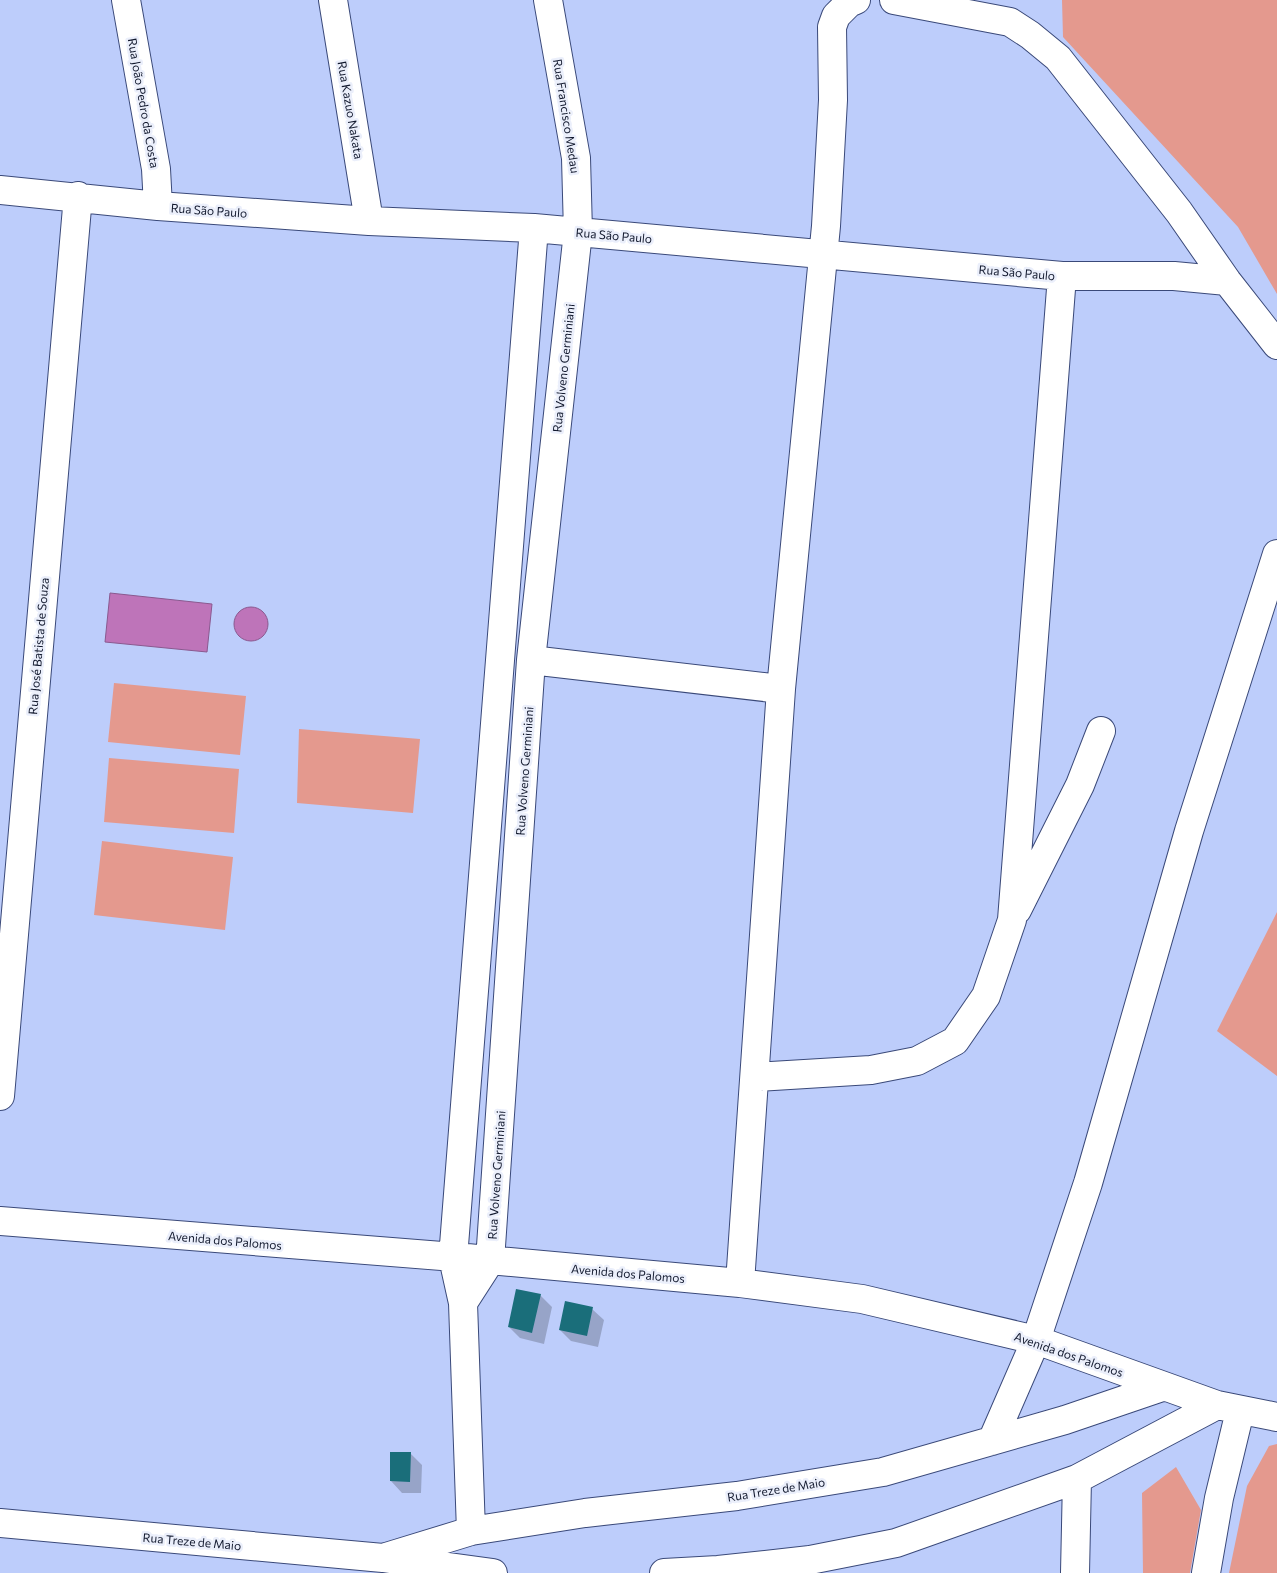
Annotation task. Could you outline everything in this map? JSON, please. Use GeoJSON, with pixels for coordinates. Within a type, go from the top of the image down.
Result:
{"type":"FeatureCollection","features":[{"type":"Feature","properties":{"kind":"street","name":"Rua João Pedro da Costa"},"geometry":{"type":"LineString","coordinates":[[126,0],[156,170],[158,206]]}},
{"type":"Feature","properties":{"kind":"street","name":"Rua Kazuo Nakata"},"geometry":{"type":"LineString","coordinates":[[332,0],[369,221]]}},
{"type":"Feature","properties":{"kind":"street","name":"Rua Francisco Medau"},"geometry":{"type":"LineString","coordinates":[[548,0],[576,158],[578,232]]}},
{"type":"Feature","properties":{"kind":"street"},"geometry":{"type":"LineString","coordinates":[[740,1283],[782,689],[831,158],[832,27],[836,16],[849,3],[856,0]]}},
{"type":"Feature","properties":{"kind":"street"},"geometry":{"type":"LineString","coordinates":[[894,0],[1010,22],[1030,35],[1058,58],[1179,212],[1227,280],[1277,344]]}},
{"type":"Feature","properties":{"kind":"street","name":"Rua São Paulo"},"geometry":{"type":"LineString","coordinates":[[0,190],[78,196],[158,206],[369,221],[534,228],[1062,276],[1174,276],[1227,280]]}},
{"type":"Feature","properties":{"kind":"street","name":"Rua José Batista de Souza"},"geometry":{"type":"LineString","coordinates":[[0,1096],[5,969],[78,196]]}},
{"type":"Feature","properties":{"kind":"street"},"geometry":{"type":"LineString","coordinates":[[471,1531],[463,1303],[453,1258],[534,228]]}},
{"type":"Feature","properties":{"kind":"street","name":"Rua Volveno Germiniani"},"geometry":{"type":"LineString","coordinates":[[463,1303],[490,1261],[531,660],[578,232]]}},
{"type":"Feature","properties":{"kind":"street"},"geometry":{"type":"LineString","coordinates":[[1012,920],[1062,276]]}},
{"type":"Feature","properties":{"kind":"street"},"geometry":{"type":"LineString","coordinates":[[992,1441],[1036,1340],[1088,1184],[1189,831],[1277,554]]}},
{"type":"Feature","properties":{"kind":"street"},"geometry":{"type":"LineString","coordinates":[[531,660],[782,689]]}},
{"type":"Feature","properties":{"kind":"street"},"geometry":{"type":"LineString","coordinates":[[756,1077],[871,1070],[917,1062],[955,1041],[986,996],[1012,920],[1080,785],[1101,731]]}},
{"type":"Feature","properties":{"kind":"street","name":"Avenida dos Palomos"},"geometry":{"type":"LineString","coordinates":[[0,1221],[740,1283],[862,1299],[1036,1340],[1162,1387],[1228,1408],[1277,1417]]}},
{"type":"Feature","properties":{"kind":"street","name":"Rua Treze de Maio"},"geometry":{"type":"LineString","coordinates":[[384,1558],[471,1531],[584,1513],[737,1496],[883,1472],[1065,1420],[1162,1387]]}},
{"type":"Feature","properties":{"kind":"street"},"geometry":{"type":"LineString","coordinates":[[664,1573],[718,1570],[810,1560],[896,1542],[1077,1479],[1228,1408]]}},
{"type":"Feature","properties":{"kind":"street"},"geometry":{"type":"LineString","coordinates":[[1206,1573],[1219,1498],[1228,1408]]}},
{"type":"Feature","properties":{"kind":"street"},"geometry":{"type":"LineString","coordinates":[[1075,1573],[1077,1479]]}},
{"type":"Feature","properties":{"kind":"street","name":"Rua Treze de Maio"},"geometry":{"type":"LineString","coordinates":[[0,1523],[384,1558],[493,1573]]}},
{"type":"Feature","properties":{"kind":"shaded area"},"geometry":{"type":"Polygon","coordinates":[[[1062,0],[1277,0],[1277,294],[1238,227],[1063,37],[1062,0]]]}},
{"type":"Feature","properties":{"kind":"shaded area"},"geometry":{"type":"Polygon","coordinates":[[[110,593],[212,604],[207,652],[105,642],[110,593]]]}},
{"type":"Feature","properties":{"kind":"shaded area"},"geometry":{"type":"Polygon","coordinates":[[[251,607],[258,608],[263,612],[267,617],[267,631],[263,636],[258,640],[251,641],[244,640],[239,636],[235,631],[234,624],[235,617],[239,612],[244,608],[251,607]]]}},
{"type":"Feature","properties":{"kind":"shaded area"},"geometry":{"type":"Polygon","coordinates":[[[114,683],[246,696],[240,755],[108,742],[114,683]]]}},
{"type":"Feature","properties":{"kind":"shaded area"},"geometry":{"type":"Polygon","coordinates":[[[299,729],[420,739],[413,813],[297,803],[299,729]]]}},
{"type":"Feature","properties":{"kind":"shaded area"},"geometry":{"type":"Polygon","coordinates":[[[109,758],[239,769],[234,833],[104,822],[109,758]]]}},
{"type":"Feature","properties":{"kind":"shaded area"},"geometry":{"type":"Polygon","coordinates":[[[102,841],[233,857],[225,930],[94,915],[102,841]]]}},
{"type":"Feature","properties":{"kind":"shaded area"},"geometry":{"type":"Polygon","coordinates":[[[1277,912],[1277,1076],[1217,1031],[1277,912]]]}},
{"type":"Feature","properties":{"kind":"shaded area"},"geometry":{"type":"Polygon","coordinates":[[[1277,1444],[1277,1573],[1229,1573],[1247,1486],[1269,1446],[1277,1444]]]}},
{"type":"Feature","properties":{"kind":"shaded area"},"geometry":{"type":"Polygon","coordinates":[[[1176,1467],[1201,1510],[1190,1573],[1143,1573],[1142,1493],[1176,1467]]]}},
{"type":"Feature","properties":{"kind":"building"},"geometry":{"type":"Polygon","coordinates":[[[516,1289],[541,1294],[532,1333],[508,1327],[516,1289]]]}},
{"type":"Feature","properties":{"kind":"building"},"geometry":{"type":"Polygon","coordinates":[[[565,1301],[593,1307],[587,1336],[559,1330],[565,1301]]]}},
{"type":"Feature","properties":{"kind":"building"},"geometry":{"type":"Polygon","coordinates":[[[390,1452],[411,1452],[410,1482],[390,1481],[390,1452]]]}}]}
